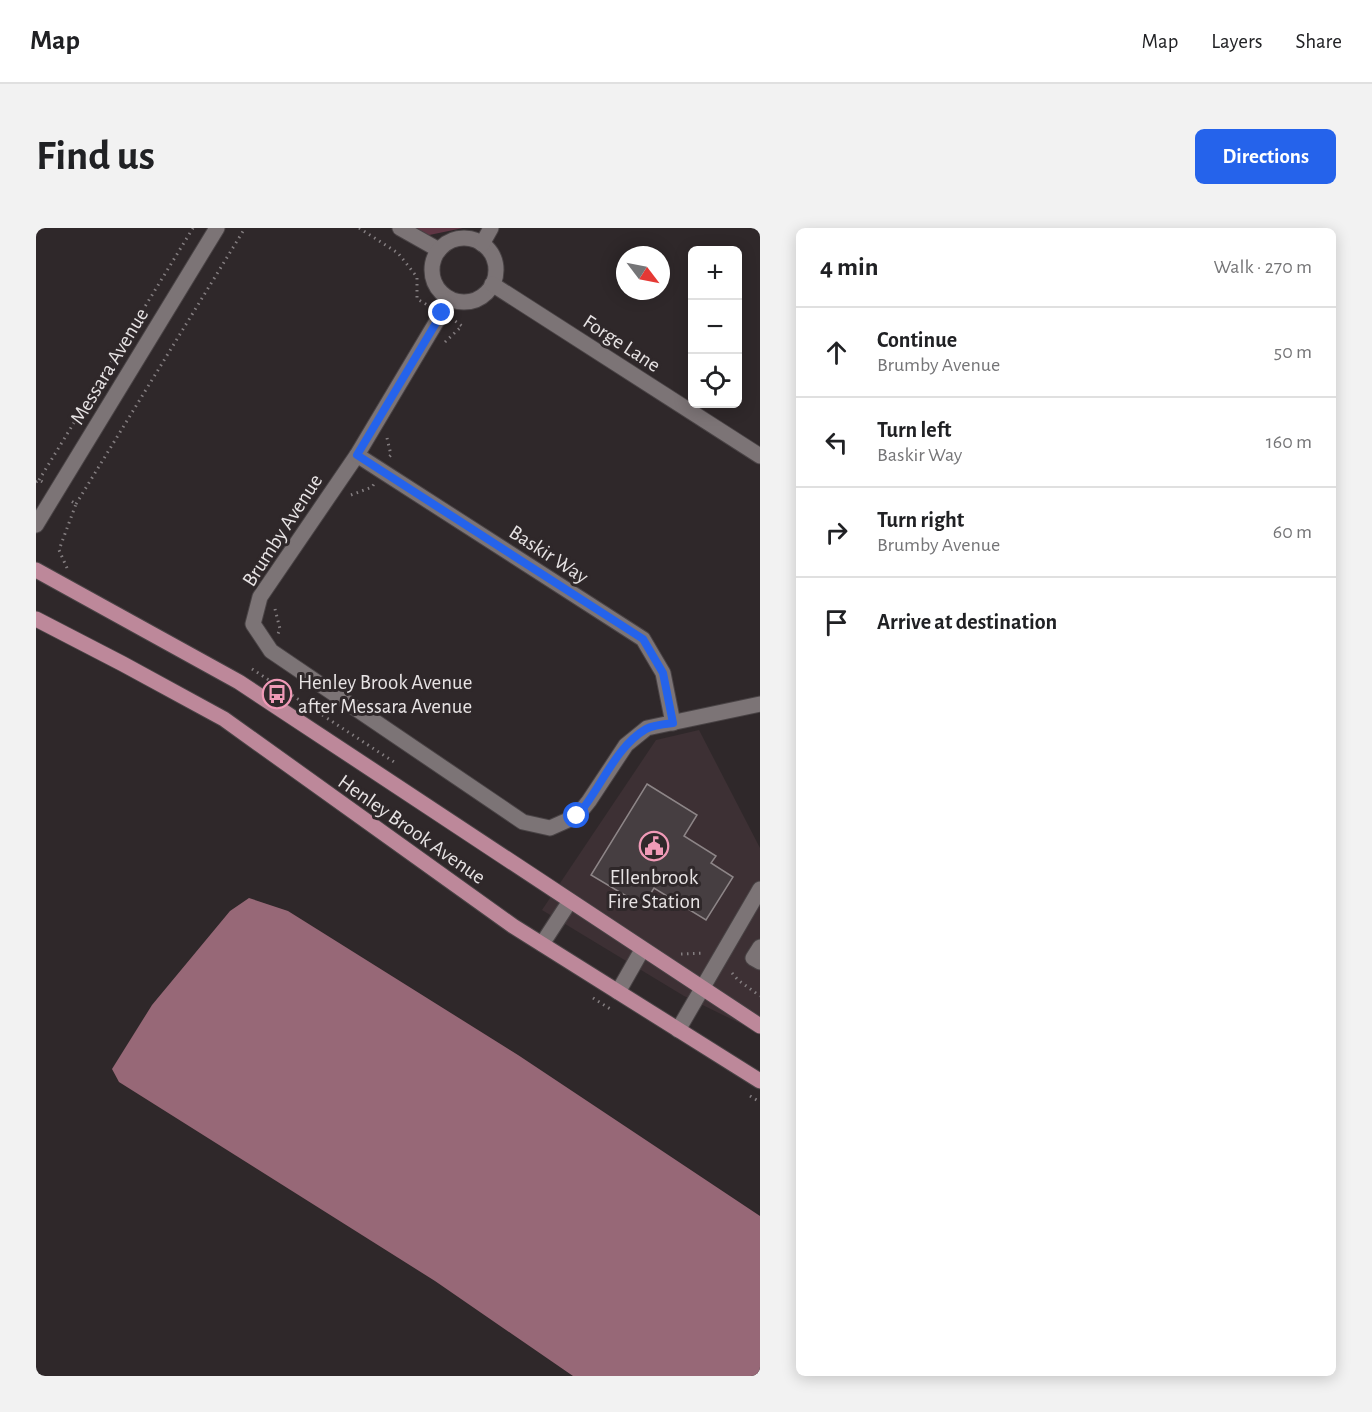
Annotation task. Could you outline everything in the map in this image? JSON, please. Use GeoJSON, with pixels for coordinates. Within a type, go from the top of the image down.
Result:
{"type":"FeatureCollection","features":[{"type":"Feature","properties":{"kind":"main road","name":"Henley Brook Avenue"},"geometry":{"type":"LineString","coordinates":[[36,570],[239,682],[760,1026]]}},
{"type":"Feature","properties":{"kind":"main road","name":"Henley Brook Avenue"},"geometry":{"type":"LineString","coordinates":[[36,619],[224,719],[418,860],[542,944],[760,1081]]}},
{"type":"Feature","properties":{"kind":"street","name":"Messara Avenue"},"geometry":{"type":"LineString","coordinates":[[36,525],[217,228]]}},
{"type":"Feature","properties":{"kind":"street"},"geometry":{"type":"LineString","coordinates":[[399,228],[439,250]]}},
{"type":"Feature","properties":{"kind":"street"},"geometry":{"type":"LineString","coordinates":[[482,244],[491,228]]}},
{"type":"Feature","properties":{"kind":"street"},"geometry":{"type":"LineString","coordinates":[[464,238],[482,244],[493,258],[495,276],[487,292],[479,298],[460,302],[450,299],[436,286],[433,277],[434,258],[439,250],[454,240],[464,238]]}},
{"type":"Feature","properties":{"kind":"street","name":"Forge Lane"},"geometry":{"type":"LineString","coordinates":[[492,284],[760,456]]}},
{"type":"Feature","properties":{"kind":"street","name":"Brumby Avenue"},"geometry":{"type":"LineString","coordinates":[[450,299],[357,455],[260,597],[253,624],[271,651],[523,822],[550,828],[577,816],[590,801],[626,745],[647,728],[760,704]]}},
{"type":"Feature","properties":{"kind":"street","name":"Baskir Way"},"geometry":{"type":"LineString","coordinates":[[357,455],[643,639],[663,673],[673,723]]}},
{"type":"Feature","properties":{"kind":"street"},"geometry":{"type":"LineString","coordinates":[[678,1030],[760,889]]}},
{"type":"Feature","properties":{"kind":"street"},"geometry":{"type":"LineString","coordinates":[[542,944],[570,901]]}},
{"type":"Feature","properties":{"kind":"street"},"geometry":{"type":"LineString","coordinates":[[760,947],[753,957],[760,962]]}},
{"type":"Feature","properties":{"kind":"street"},"geometry":{"type":"LineString","coordinates":[[618,992],[642,950]]}},
{"type":"Feature","properties":{"kind":"path"},"geometry":{"type":"LineString","coordinates":[[76,504],[37,481],[193,228]]}},
{"type":"Feature","properties":{"kind":"path"},"geometry":{"type":"LineString","coordinates":[[67,568],[59,550],[76,504],[245,228]]}},
{"type":"Feature","properties":{"kind":"path"},"geometry":{"type":"LineString","coordinates":[[252,668],[394,762]]}},
{"type":"Feature","properties":{"kind":"path"},"geometry":{"type":"LineString","coordinates":[[678,954],[704,953],[760,996]]}},
{"type":"Feature","properties":{"kind":"shaded area"},"geometry":{"type":"Polygon","coordinates":[[[400,228],[463,228],[415,238],[400,228]]]}},
{"type":"Feature","properties":{"kind":"shaded area"},"geometry":{"type":"Polygon","coordinates":[[[699,730],[760,848],[760,1033],[684,996],[542,910],[656,740],[699,730]]]}},
{"type":"Feature","properties":{"kind":"shaded area"},"geometry":{"type":"Polygon","coordinates":[[[249,898],[288,911],[518,1055],[760,1216],[760,1376],[573,1376],[435,1281],[119,1082],[112,1069],[152,1005],[230,911],[249,898]]]}},
{"type":"Feature","properties":{"kind":"building","name":"Ellenbrook Fire Station"},"geometry":{"type":"Polygon","coordinates":[[[647,784],[697,815],[684,836],[716,856],[711,863],[733,877],[706,920],[654,888],[643,906],[591,875],[647,784]]]}},
{"type":"Feature","properties":{"kind":"place","name":"Henley Brook Avenue after Messara Avenue"},"geometry":{"type":"Point","coordinates":[277,694]}},
{"type":"Feature","properties":{"kind":"place","name":"Ellenbrook Fire Station"},"geometry":{"type":"Point","coordinates":[654,846]}},
{"type":"Feature","properties":{"kind":"route"},"geometry":{"type":"LineString","coordinates":[[442,313],[357,455],[643,639],[663,673],[673,723],[647,728],[626,745],[590,801],[577,816]]}}]}
